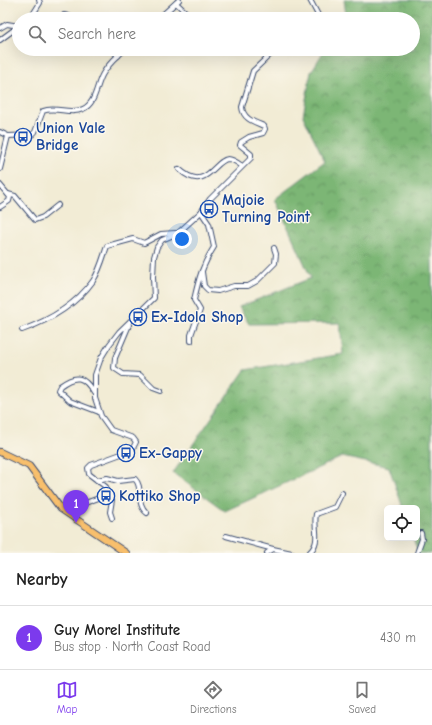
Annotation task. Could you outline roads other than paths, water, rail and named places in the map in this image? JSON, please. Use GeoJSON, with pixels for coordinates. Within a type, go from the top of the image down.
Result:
{"type":"FeatureCollection","features":[{"type":"Feature","properties":{"kind":"main road"},"geometry":{"type":"LineString","coordinates":[[0,452],[29,466],[61,509],[126,553]]}},
{"type":"Feature","properties":{"kind":"street"},"geometry":{"type":"LineString","coordinates":[[34,12],[40,3],[39,0]]}},
{"type":"Feature","properties":{"kind":"street"},"geometry":{"type":"LineString","coordinates":[[310,0],[316,12]]}},
{"type":"Feature","properties":{"kind":"street"},"geometry":{"type":"LineString","coordinates":[[166,12],[178,1],[187,12]]}},
{"type":"Feature","properties":{"kind":"street"},"geometry":{"type":"LineString","coordinates":[[0,28],[7,24],[12,24]]}},
{"type":"Feature","properties":{"kind":"street"},"geometry":{"type":"LineString","coordinates":[[0,40],[12,31]]}},
{"type":"Feature","properties":{"kind":"street"},"geometry":{"type":"LineString","coordinates":[[0,132],[8,136],[32,135],[35,132],[43,111],[49,109],[76,111],[87,107],[92,102],[103,72],[118,56]]}},
{"type":"Feature","properties":{"kind":"street"},"geometry":{"type":"LineString","coordinates":[[112,518],[110,512],[112,500],[106,493],[106,487],[87,471],[91,465],[132,450],[136,442],[133,438],[111,430],[99,412],[95,395],[95,375],[101,358],[119,332],[130,323],[154,298],[154,257],[157,247],[162,240],[178,233],[201,212],[210,199],[251,158],[251,154],[240,145],[241,142],[249,137],[263,133],[265,129],[264,126],[247,118],[243,113],[242,107],[253,71],[269,56]]}},
{"type":"Feature","properties":{"kind":"street"},"geometry":{"type":"LineString","coordinates":[[0,169],[6,151],[8,136]]}},
{"type":"Feature","properties":{"kind":"street"},"geometry":{"type":"LineString","coordinates":[[179,169],[185,174],[195,178],[211,174],[223,161],[227,159],[233,160],[242,166]]}},
{"type":"Feature","properties":{"kind":"street"},"geometry":{"type":"LineString","coordinates":[[0,185],[10,196],[9,201],[0,207]]}},
{"type":"Feature","properties":{"kind":"street"},"geometry":{"type":"LineString","coordinates":[[8,194],[15,196],[35,220],[43,217],[58,205]]}},
{"type":"Feature","properties":{"kind":"street"},"geometry":{"type":"LineString","coordinates":[[191,341],[191,335],[200,310],[194,300],[202,268],[214,247],[209,224],[201,212]]}},
{"type":"Feature","properties":{"kind":"street"},"geometry":{"type":"LineString","coordinates":[[22,330],[56,316],[78,297],[93,281],[102,264],[107,246],[132,239],[144,243],[161,234],[178,233]]}},
{"type":"Feature","properties":{"kind":"street"},"geometry":{"type":"LineString","coordinates":[[202,268],[204,286],[208,290],[218,291],[234,286],[248,286],[257,281],[275,263],[276,254],[274,248]]}},
{"type":"Feature","properties":{"kind":"street"},"geometry":{"type":"LineString","coordinates":[[130,323],[115,358],[114,368],[123,374],[140,375],[153,388],[161,391]]}},
{"type":"Feature","properties":{"kind":"street"},"geometry":{"type":"LineString","coordinates":[[95,395],[88,383],[82,379],[76,378],[60,386],[58,390],[70,401],[99,412]]}},
{"type":"Feature","properties":{"kind":"street"},"geometry":{"type":"LineString","coordinates":[[97,480],[107,478],[118,481],[135,479],[139,483],[141,505],[147,513]]}},
{"type":"Feature","properties":{"kind":"street"},"geometry":{"type":"LineString","coordinates":[[61,509],[72,508],[92,499],[100,498],[106,493]]}},
{"type":"Feature","properties":{"kind":"street"},"geometry":{"type":"LineString","coordinates":[[309,553],[315,547],[318,536],[315,521],[316,514],[335,507],[342,493]]}},
{"type":"Feature","properties":{"kind":"street"},"geometry":{"type":"LineString","coordinates":[[418,553],[422,540],[421,533]]}},
{"type":"Feature","properties":{"kind":"street"},"geometry":{"type":"LineString","coordinates":[[226,536],[292,553]]}},
{"type":"Feature","properties":{"kind":"street"},"geometry":{"type":"LineString","coordinates":[[267,553],[274,549]]}},
{"type":"Feature","properties":{"kind":"place","name":"Union Vale Bridge"},"geometry":{"type":"Point","coordinates":[23,137]}},
{"type":"Feature","properties":{"kind":"place","name":"Majoie Turning Point"},"geometry":{"type":"Point","coordinates":[209,209]}},
{"type":"Feature","properties":{"kind":"place","name":"Ex-Idola Shop"},"geometry":{"type":"Point","coordinates":[138,317]}},
{"type":"Feature","properties":{"kind":"place","name":"Ex-Gappy"},"geometry":{"type":"Point","coordinates":[126,453]}},
{"type":"Feature","properties":{"kind":"place","name":"Kottiko Shop"},"geometry":{"type":"Point","coordinates":[106,496]}},
{"type":"Feature","properties":{"kind":"place","name":"Guy Morel Institute"},"geometry":{"type":"Point","coordinates":[76,523]}}]}
